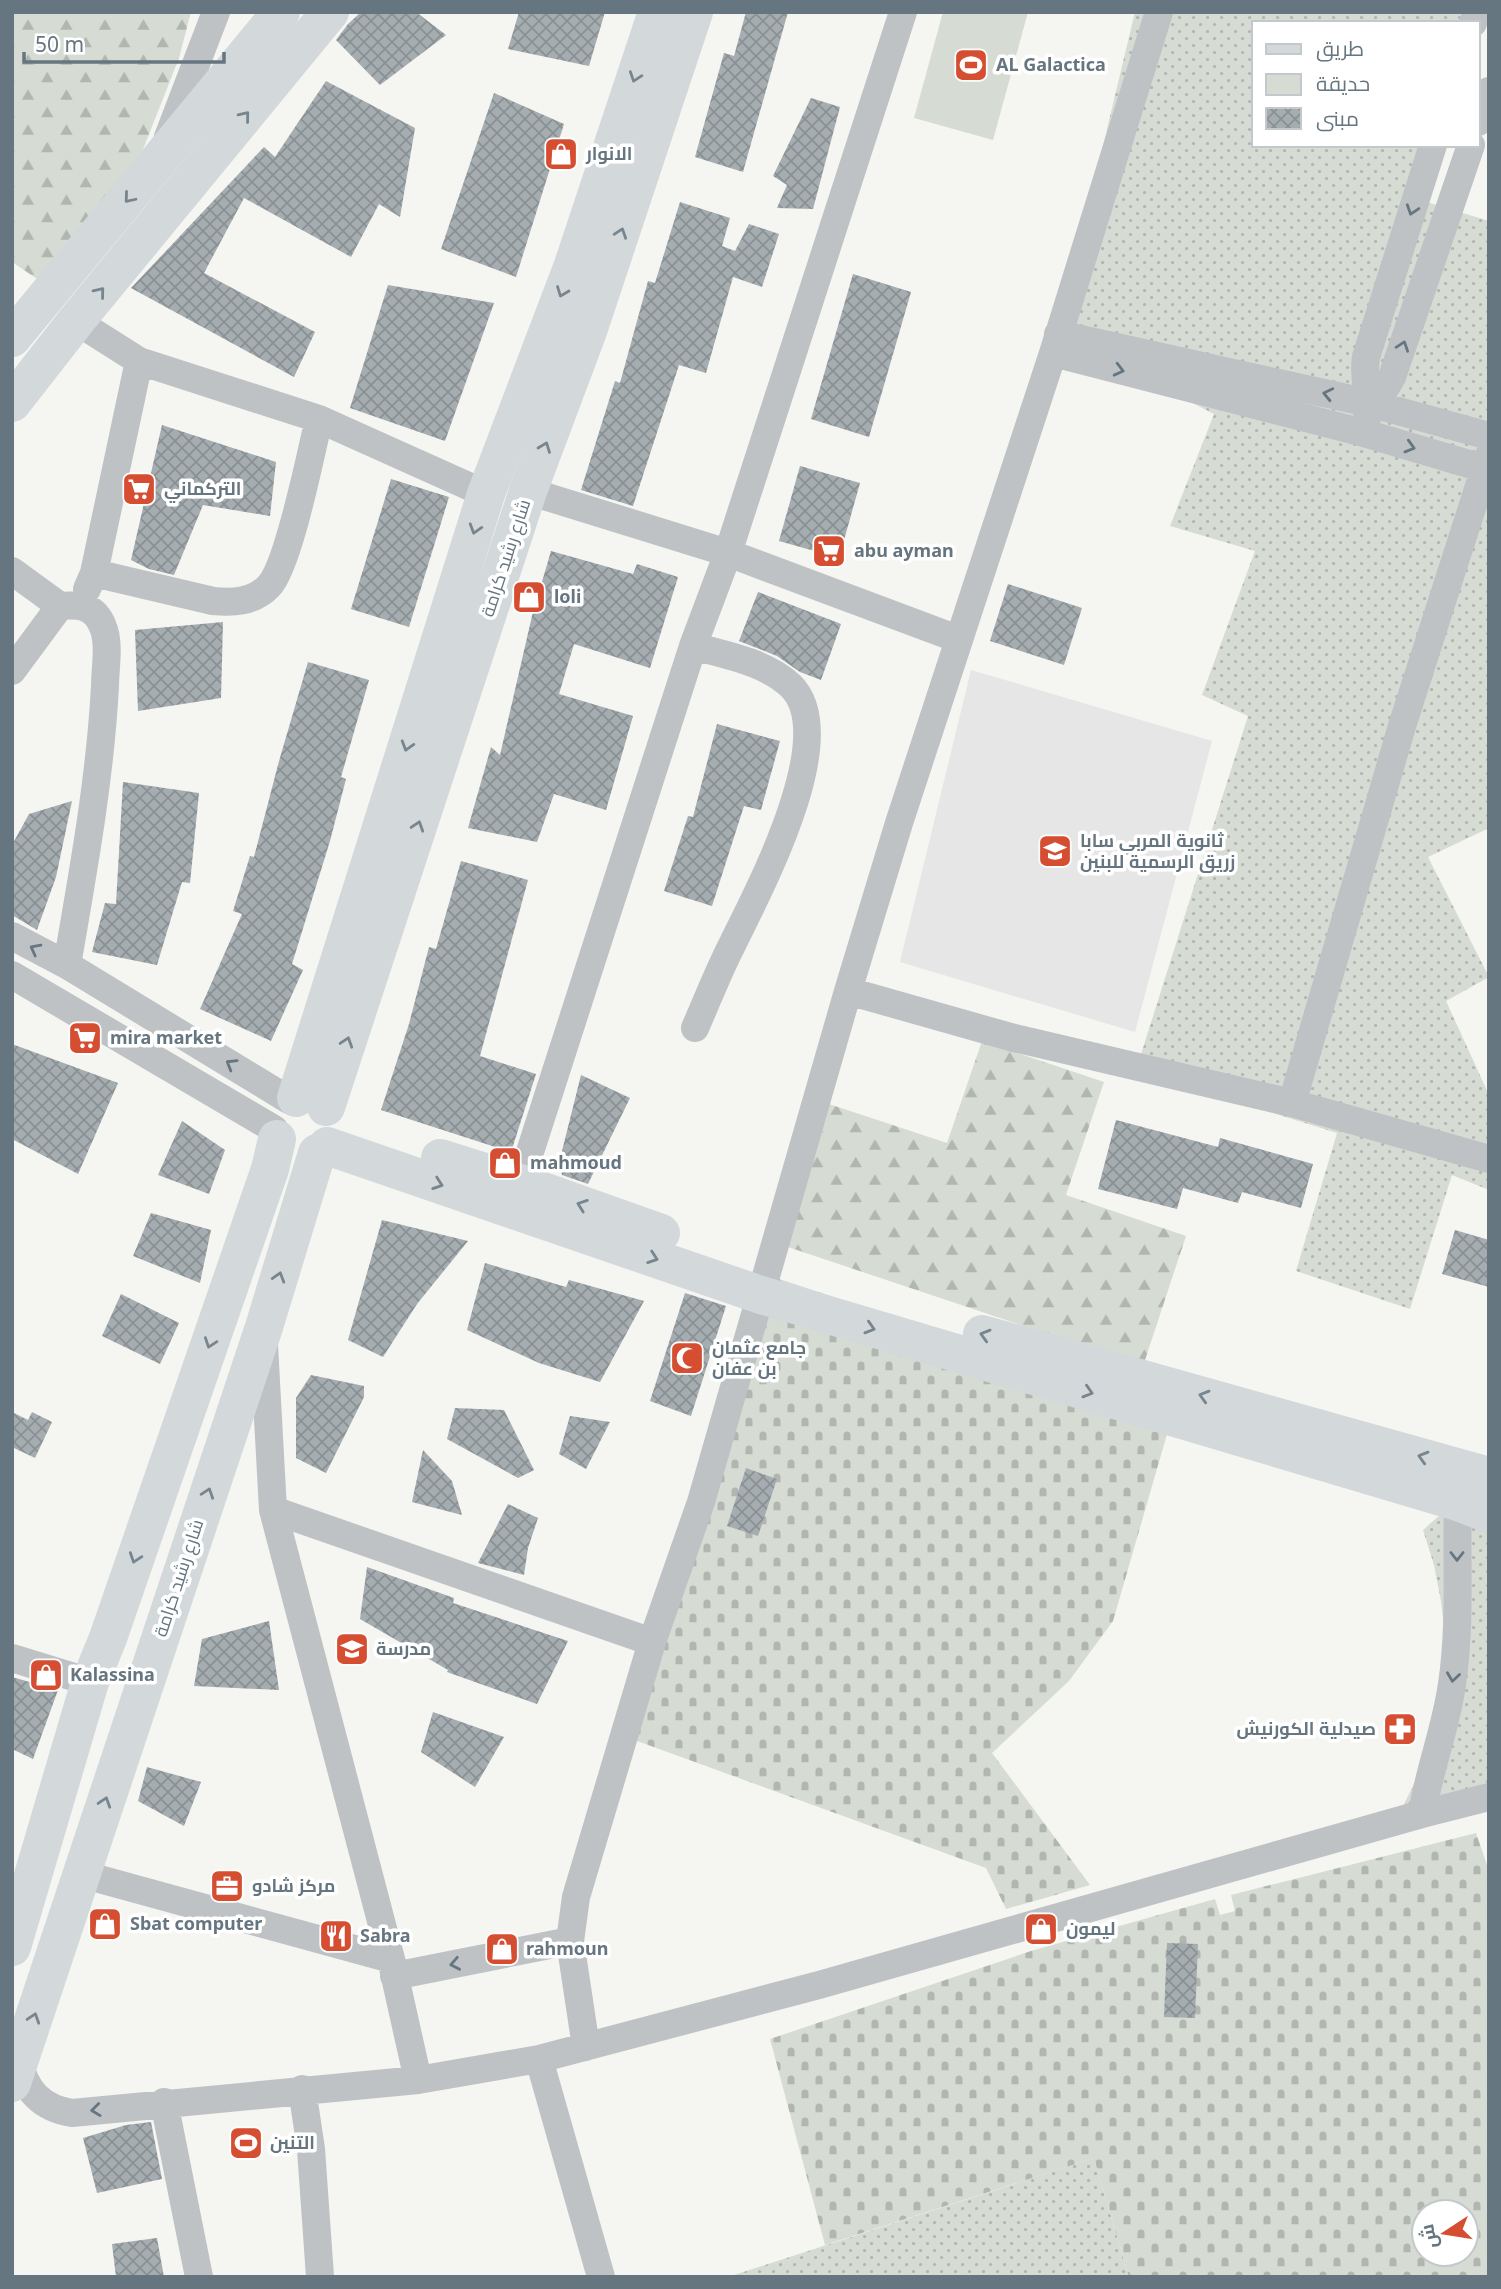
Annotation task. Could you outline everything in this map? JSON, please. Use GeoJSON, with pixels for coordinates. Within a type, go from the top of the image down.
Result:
{"type":"FeatureCollection","features":[{"type":"Feature","properties":{"kind":"street"},"geometry":{"type":"LineString","coordinates":[[160,161],[216,12]]}},
{"type":"Feature","properties":{"kind":"street"},"geometry":{"type":"LineString","coordinates":[[17,325],[160,161],[281,12]]}},
{"type":"Feature","properties":{"kind":"street"},"geometry":{"type":"LineString","coordinates":[[12,403],[330,12]]}},
{"type":"Feature","properties":{"kind":"street","name":"شارع رشيد كرامة"},"geometry":{"type":"LineString","coordinates":[[16,2072],[264,1326],[305,1124],[486,494],[573,265],[657,12]]}},
{"type":"Feature","properties":{"kind":"street","name":"شارع رشيد كرامة"},"geometry":{"type":"LineString","coordinates":[[12,1947],[24,1863],[108,1638],[270,1169],[305,1124],[528,491],[589,331],[694,12]]}},
{"type":"Feature","properties":{"kind":"street"},"geometry":{"type":"LineString","coordinates":[[520,1183],[693,646],[728,553],[903,12]]}},
{"type":"Feature","properties":{"kind":"street"},"geometry":{"type":"LineString","coordinates":[[586,2047],[570,1941],[576,1897],[652,1642],[701,1503],[848,991],[1159,12]]}},
{"type":"Feature","properties":{"kind":"street"},"geometry":{"type":"LineString","coordinates":[[1480,116],[1489,91]]}},
{"type":"Feature","properties":{"kind":"street"},"geometry":{"type":"LineString","coordinates":[[1364,433],[1370,403],[1364,380],[1366,357],[1432,147]]}},
{"type":"Feature","properties":{"kind":"street"},"geometry":{"type":"LineString","coordinates":[[1370,403],[1383,392],[1392,377],[1470,147]]}},
{"type":"Feature","properties":{"kind":"street"},"geometry":{"type":"LineString","coordinates":[[76,321],[139,361],[318,419],[486,494]]}},
{"type":"Feature","properties":{"kind":"street"},"geometry":{"type":"LineString","coordinates":[[1055,343],[1370,403],[1489,436]]}},
{"type":"Feature","properties":{"kind":"street"},"geometry":{"type":"LineString","coordinates":[[1055,343],[1364,433],[1487,464],[1402,726],[1292,1103]]}},
{"type":"Feature","properties":{"kind":"street"},"geometry":{"type":"LineString","coordinates":[[12,671],[70,605],[94,573],[139,361]]}},
{"type":"Feature","properties":{"kind":"street"},"geometry":{"type":"LineString","coordinates":[[94,573],[222,602],[244,601],[269,587],[279,572],[318,419]]}},
{"type":"Feature","properties":{"kind":"street"},"geometry":{"type":"LineString","coordinates":[[528,491],[728,553],[958,639]]}},
{"type":"Feature","properties":{"kind":"street"},"geometry":{"type":"LineString","coordinates":[[12,571],[70,605],[95,614],[103,628],[106,649],[99,764],[67,965]]}},
{"type":"Feature","properties":{"kind":"street"},"geometry":{"type":"LineString","coordinates":[[693,646],[740,659],[775,673],[784,680],[793,688],[802,706],[807,736],[792,816],[695,1028]]}},
{"type":"Feature","properties":{"kind":"street"},"geometry":{"type":"LineString","coordinates":[[12,936],[67,965],[305,1124],[520,1183],[765,1283],[896,1310],[1489,1476]]}},
{"type":"Feature","properties":{"kind":"street"},"geometry":{"type":"LineString","coordinates":[[12,975],[305,1124],[765,1283],[1473,1508],[1451,1689],[1426,1787],[1422,1814]]}},
{"type":"Feature","properties":{"kind":"street"},"geometry":{"type":"LineString","coordinates":[[848,991],[1014,1038],[1292,1103],[1489,1159]]}},
{"type":"Feature","properties":{"kind":"street"},"geometry":{"type":"LineString","coordinates":[[264,1326],[273,1510],[392,1968],[418,2080]]}},
{"type":"Feature","properties":{"kind":"street"},"geometry":{"type":"LineString","coordinates":[[273,1510],[652,1642]]}},
{"type":"Feature","properties":{"kind":"street"},"geometry":{"type":"LineString","coordinates":[[12,1658],[90,1682]]}},
{"type":"Feature","properties":{"kind":"street"},"geometry":{"type":"LineString","coordinates":[[16,2072],[36,2097],[59,2110],[72,2113],[164,2102],[418,2080],[539,2059],[819,1984],[1489,1797]]}},
{"type":"Feature","properties":{"kind":"street"},"geometry":{"type":"LineString","coordinates":[[81,1874],[392,1968],[570,1941]]}},
{"type":"Feature","properties":{"kind":"street"},"geometry":{"type":"LineString","coordinates":[[539,2059],[601,2277]]}},
{"type":"Feature","properties":{"kind":"street"},"geometry":{"type":"LineString","coordinates":[[302,2089],[311,2149],[320,2277]]}},
{"type":"Feature","properties":{"kind":"street"},"geometry":{"type":"LineString","coordinates":[[164,2102],[200,2277]]}},
{"type":"Feature","properties":{"kind":"shaded area","name":"ثانوية المربي سابا زريق الرسمية للبنين"},"geometry":{"type":"Polygon","coordinates":[[[971,670],[1212,741],[1135,1032],[900,962],[971,670]]]}},
{"type":"Feature","properties":{"kind":"green space"},"geometry":{"type":"Polygon","coordinates":[[[12,12],[191,12],[179,58],[140,157],[61,295],[12,262],[12,12]]]}},
{"type":"Feature","properties":{"kind":"green space","name":"AL Galactica"},"geometry":{"type":"Polygon","coordinates":[[[943,12],[1028,12],[993,140],[914,118],[943,12]]]}},
{"type":"Feature","properties":{"kind":"green space"},"geometry":{"type":"Polygon","coordinates":[[[1135,12],[1478,12],[1476,21],[1252,21],[1252,147],[1436,147],[1420,200],[1489,221],[1489,828],[1428,857],[1489,977],[1446,1001],[1489,1095],[1489,1190],[1452,1175],[1410,1309],[1296,1271],[1337,1133],[1136,1070],[1248,716],[1202,695],[1255,551],[1170,526],[1214,414],[1058,334],[1135,12]]]}},
{"type":"Feature","properties":{"kind":"green space"},"geometry":{"type":"Polygon","coordinates":[[[982,1041],[1104,1082],[1066,1195],[1186,1236],[1143,1366],[782,1245],[829,1104],[947,1143],[982,1041]]]}},
{"type":"Feature","properties":{"kind":"green space"},"geometry":{"type":"Polygon","coordinates":[[[761,1273],[1174,1410],[1113,1621],[1069,1681],[992,1753],[1090,1885],[1006,1909],[986,1868],[618,1734],[761,1273]]]}},
{"type":"Feature","properties":{"kind":"green space"},"geometry":{"type":"Polygon","coordinates":[[[1489,1459],[1489,1788],[1402,1808],[1430,1743],[1445,1637],[1434,1565],[1423,1530],[1484,1476],[1489,1459]]]}},
{"type":"Feature","properties":{"kind":"green space"},"geometry":{"type":"Polygon","coordinates":[[[1476,1833],[1489,1871],[1489,2277],[1129,2277],[1094,2158],[825,2245],[770,2039],[1031,1951],[1215,1899],[1220,1915],[1235,1911],[1231,1895],[1476,1833]]]}},
{"type":"Feature","properties":{"kind":"green space"},"geometry":{"type":"Polygon","coordinates":[[[1094,2158],[1129,2277],[728,2277],[1094,2158]]]}},
{"type":"Feature","properties":{"kind":"building"},"geometry":{"type":"Polygon","coordinates":[[[361,12],[416,12],[446,35],[380,85],[336,40],[361,12]]]}},
{"type":"Feature","properties":{"kind":"building"},"geometry":{"type":"Polygon","coordinates":[[[519,12],[605,12],[589,66],[508,49],[519,12]]]}},
{"type":"Feature","properties":{"kind":"building"},"geometry":{"type":"Polygon","coordinates":[[[746,12],[788,12],[743,172],[695,157],[724,53],[734,56],[746,12]]]}},
{"type":"Feature","properties":{"kind":"building"},"geometry":{"type":"Polygon","coordinates":[[[326,81],[415,128],[400,217],[379,204],[351,257],[244,198],[204,273],[315,332],[294,377],[131,288],[264,147],[275,157],[326,81]]]}},
{"type":"Feature","properties":{"kind":"building"},"geometry":{"type":"Polygon","coordinates":[[[494,93],[564,124],[516,277],[441,249],[494,93]]]}},
{"type":"Feature","properties":{"kind":"building"},"geometry":{"type":"Polygon","coordinates":[[[811,98],[840,107],[813,209],[777,208],[787,185],[773,176],[811,98]]]}},
{"type":"Feature","properties":{"kind":"building"},"geometry":{"type":"Polygon","coordinates":[[[680,202],[730,218],[722,246],[735,251],[749,224],[779,234],[762,287],[733,277],[706,373],[679,365],[633,506],[581,490],[615,381],[620,383],[648,281],[655,283],[680,202]]]}},
{"type":"Feature","properties":{"kind":"building"},"geometry":{"type":"Polygon","coordinates":[[[853,274],[911,292],[869,437],[811,419],[853,274]]]}},
{"type":"Feature","properties":{"kind":"building"},"geometry":{"type":"Polygon","coordinates":[[[388,285],[494,303],[445,441],[350,408],[388,285]]]}},
{"type":"Feature","properties":{"kind":"building"},"geometry":{"type":"Polygon","coordinates":[[[162,425],[276,462],[270,516],[203,505],[174,575],[149,569],[131,560],[162,425]]]}},
{"type":"Feature","properties":{"kind":"building"},"geometry":{"type":"Polygon","coordinates":[[[800,466],[860,483],[839,558],[779,541],[800,466]]]}},
{"type":"Feature","properties":{"kind":"building"},"geometry":{"type":"Polygon","coordinates":[[[391,479],[449,497],[409,627],[351,609],[391,479]]]}},
{"type":"Feature","properties":{"kind":"building"},"geometry":{"type":"Polygon","coordinates":[[[551,551],[633,574],[637,564],[678,577],[650,668],[574,644],[559,694],[633,716],[606,810],[554,794],[537,842],[468,828],[491,747],[500,755],[532,616],[551,551]]]}},
{"type":"Feature","properties":{"kind":"building"},"geometry":{"type":"Polygon","coordinates":[[[1008,584],[1082,608],[1064,665],[990,641],[1008,584]]]}},
{"type":"Feature","properties":{"kind":"building"},"geometry":{"type":"Polygon","coordinates":[[[758,592],[841,624],[821,680],[800,672],[777,656],[739,641],[758,592]]]}},
{"type":"Feature","properties":{"kind":"building"},"geometry":{"type":"Polygon","coordinates":[[[223,622],[221,698],[138,711],[135,630],[223,622]]]}},
{"type":"Feature","properties":{"kind":"building"},"geometry":{"type":"Polygon","coordinates":[[[308,662],[369,680],[341,777],[346,779],[330,841],[292,964],[303,970],[271,1041],[200,1009],[242,914],[233,911],[250,856],[254,857],[308,662]]]}},
{"type":"Feature","properties":{"kind":"building"},"geometry":{"type":"Polygon","coordinates":[[[717,724],[780,741],[761,810],[744,806],[712,906],[664,891],[688,816],[693,817],[717,724]]]}},
{"type":"Feature","properties":{"kind":"building"},"geometry":{"type":"Polygon","coordinates":[[[123,782],[199,793],[190,883],[182,882],[157,965],[92,952],[105,903],[116,904],[123,782]]]}},
{"type":"Feature","properties":{"kind":"building"},"geometry":{"type":"Polygon","coordinates":[[[72,801],[56,877],[37,930],[12,915],[12,845],[29,814],[72,801]]]}},
{"type":"Feature","properties":{"kind":"building"},"geometry":{"type":"Polygon","coordinates":[[[461,861],[528,880],[480,1056],[536,1074],[511,1152],[381,1110],[409,1024],[429,947],[436,949],[461,861]]]}},
{"type":"Feature","properties":{"kind":"building"},"geometry":{"type":"Polygon","coordinates":[[[12,1044],[118,1083],[78,1174],[12,1139],[12,1044]]]}},
{"type":"Feature","properties":{"kind":"building"},"geometry":{"type":"Polygon","coordinates":[[[581,1075],[630,1098],[588,1184],[562,1175],[559,1163],[581,1075]]]}},
{"type":"Feature","properties":{"kind":"building"},"geometry":{"type":"Polygon","coordinates":[[[1116,1120],[1218,1147],[1220,1138],[1313,1164],[1301,1208],[1242,1192],[1238,1203],[1183,1188],[1177,1209],[1098,1189],[1116,1120]]]}},
{"type":"Feature","properties":{"kind":"building"},"geometry":{"type":"Polygon","coordinates":[[[182,1121],[225,1150],[209,1194],[158,1175],[182,1121]]]}},
{"type":"Feature","properties":{"kind":"building"},"geometry":{"type":"Polygon","coordinates":[[[151,1213],[211,1230],[200,1283],[133,1256],[151,1213]]]}},
{"type":"Feature","properties":{"kind":"building"},"geometry":{"type":"Polygon","coordinates":[[[382,1220],[468,1241],[417,1304],[383,1357],[348,1340],[382,1220]]]}},
{"type":"Feature","properties":{"kind":"building"},"geometry":{"type":"Polygon","coordinates":[[[1455,1230],[1489,1240],[1489,1287],[1442,1274],[1455,1230]]]}},
{"type":"Feature","properties":{"kind":"building"},"geometry":{"type":"Polygon","coordinates":[[[485,1263],[566,1287],[569,1280],[644,1301],[600,1382],[539,1363],[467,1330],[485,1263]]]}},
{"type":"Feature","properties":{"kind":"building","name":"جامع عثمان بن عفان"},"geometry":{"type":"Polygon","coordinates":[[[685,1293],[726,1306],[691,1416],[650,1401],[685,1293]]]}},
{"type":"Feature","properties":{"kind":"building"},"geometry":{"type":"Polygon","coordinates":[[[121,1294],[179,1323],[160,1364],[102,1336],[121,1294]]]}},
{"type":"Feature","properties":{"kind":"building"},"geometry":{"type":"Polygon","coordinates":[[[311,1375],[364,1386],[364,1397],[326,1473],[296,1458],[296,1398],[311,1375]]]}},
{"type":"Feature","properties":{"kind":"building"},"geometry":{"type":"Polygon","coordinates":[[[455,1408],[504,1410],[534,1470],[518,1478],[447,1439],[455,1408]]]}},
{"type":"Feature","properties":{"kind":"building"},"geometry":{"type":"Polygon","coordinates":[[[12,1412],[28,1420],[32,1412],[52,1422],[35,1458],[12,1447],[12,1412]]]}},
{"type":"Feature","properties":{"kind":"building"},"geometry":{"type":"Polygon","coordinates":[[[570,1416],[610,1422],[586,1469],[559,1454],[570,1416]]]}},
{"type":"Feature","properties":{"kind":"building"},"geometry":{"type":"Polygon","coordinates":[[[423,1450],[452,1481],[462,1515],[412,1502],[423,1450]]]}},
{"type":"Feature","properties":{"kind":"building"},"geometry":{"type":"Polygon","coordinates":[[[746,1468],[777,1479],[758,1536],[727,1526],[746,1468]]]}},
{"type":"Feature","properties":{"kind":"building"},"geometry":{"type":"Polygon","coordinates":[[[508,1504],[538,1518],[528,1548],[524,1575],[478,1563],[508,1504]]]}},
{"type":"Feature","properties":{"kind":"building"},"geometry":{"type":"Polygon","coordinates":[[[367,1567],[454,1598],[453,1603],[568,1641],[537,1704],[447,1672],[448,1670],[360,1619],[367,1567]]]}},
{"type":"Feature","properties":{"kind":"building"},"geometry":{"type":"Polygon","coordinates":[[[269,1621],[279,1690],[194,1686],[202,1639],[269,1621]]]}},
{"type":"Feature","properties":{"kind":"building"},"geometry":{"type":"Polygon","coordinates":[[[12,1677],[58,1690],[33,1759],[12,1749],[12,1677]]]}},
{"type":"Feature","properties":{"kind":"building"},"geometry":{"type":"Polygon","coordinates":[[[433,1712],[504,1737],[475,1787],[421,1752],[433,1712]]]}},
{"type":"Feature","properties":{"kind":"building"},"geometry":{"type":"Polygon","coordinates":[[[147,1767],[201,1782],[184,1826],[138,1801],[147,1767]]]}},
{"type":"Feature","properties":{"kind":"building"},"geometry":{"type":"Polygon","coordinates":[[[1167,1943],[1198,1944],[1195,2018],[1164,2017],[1167,1943]]]}},
{"type":"Feature","properties":{"kind":"building"},"geometry":{"type":"Polygon","coordinates":[[[151,2122],[162,2179],[97,2193],[83,2138],[126,2125],[151,2122]]]}},
{"type":"Feature","properties":{"kind":"building"},"geometry":{"type":"Polygon","coordinates":[[[157,2238],[164,2277],[116,2277],[112,2244],[157,2238]]]}},
{"type":"Feature","properties":{"kind":"place","name":"AL Galactica"},"geometry":{"type":"Point","coordinates":[971,65]}},
{"type":"Feature","properties":{"kind":"place","name":"الانوار"},"geometry":{"type":"Point","coordinates":[561,154]}},
{"type":"Feature","properties":{"kind":"place","name":"التركماني"},"geometry":{"type":"Point","coordinates":[139,489]}},
{"type":"Feature","properties":{"kind":"place","name":"abu ayman"},"geometry":{"type":"Point","coordinates":[829,551]}},
{"type":"Feature","properties":{"kind":"place","name":"loli"},"geometry":{"type":"Point","coordinates":[529,597]}},
{"type":"Feature","properties":{"kind":"place","name":"ثانوية المربي سابا زريق الرسمية للبنين"},"geometry":{"type":"Point","coordinates":[1055,851]}},
{"type":"Feature","properties":{"kind":"place","name":"mira market"},"geometry":{"type":"Point","coordinates":[85,1038]}},
{"type":"Feature","properties":{"kind":"place","name":"mahmoud"},"geometry":{"type":"Point","coordinates":[505,1163]}},
{"type":"Feature","properties":{"kind":"place","name":"جامع عثمان بن عفان"},"geometry":{"type":"Point","coordinates":[687,1358]}},
{"type":"Feature","properties":{"kind":"place","name":"مدرسة"},"geometry":{"type":"Point","coordinates":[352,1649]}},
{"type":"Feature","properties":{"kind":"place","name":"Kalassina"},"geometry":{"type":"Point","coordinates":[46,1675]}},
{"type":"Feature","properties":{"kind":"place","name":"صيدلية الكورنيش"},"geometry":{"type":"Point","coordinates":[1400,1729]}},
{"type":"Feature","properties":{"kind":"place","name":"مركز شادو"},"geometry":{"type":"Point","coordinates":[227,1886]}},
{"type":"Feature","properties":{"kind":"place","name":"Sbat computer"},"geometry":{"type":"Point","coordinates":[105,1924]}},
{"type":"Feature","properties":{"kind":"place","name":"ليمون"},"geometry":{"type":"Point","coordinates":[1041,1929]}},
{"type":"Feature","properties":{"kind":"place","name":"Sabra"},"geometry":{"type":"Point","coordinates":[336,1936]}},
{"type":"Feature","properties":{"kind":"place","name":"rahmoun"},"geometry":{"type":"Point","coordinates":[502,1949]}},
{"type":"Feature","properties":{"kind":"place","name":"التنين"},"geometry":{"type":"Point","coordinates":[246,2143]}}]}
